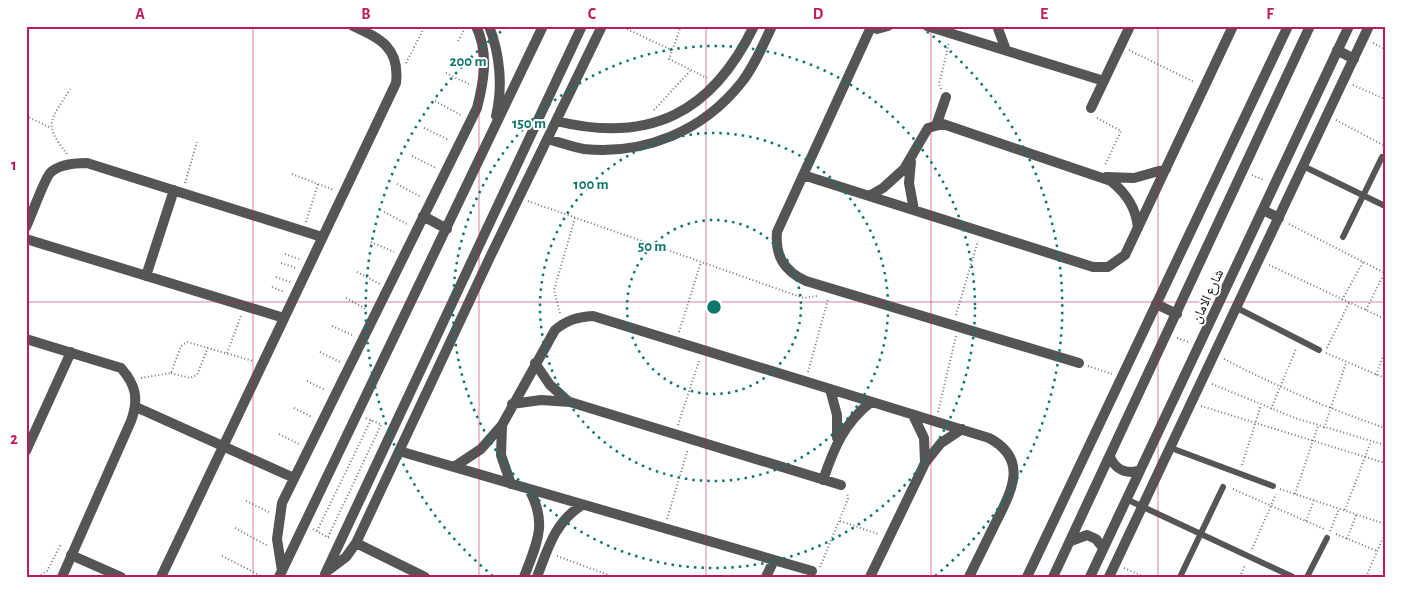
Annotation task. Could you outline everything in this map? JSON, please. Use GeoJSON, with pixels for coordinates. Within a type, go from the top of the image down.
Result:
{"type":"FeatureCollection","features":[{"type":"Feature","properties":{"kind":"street"},"geometry":{"type":"LineString","coordinates":[[161,577],[396,83],[397,73],[392,53],[382,41],[353,26]]}},
{"type":"Feature","properties":{"kind":"street"},"geometry":{"type":"LineString","coordinates":[[280,574],[277,551],[278,517],[282,503],[459,145],[482,90],[484,55],[476,26]]}},
{"type":"Feature","properties":{"kind":"street"},"geometry":{"type":"LineString","coordinates":[[490,26],[497,54],[500,81],[498,108],[492,134]]}},
{"type":"Feature","properties":{"kind":"street"},"geometry":{"type":"LineString","coordinates":[[280,574],[543,26]]}},
{"type":"Feature","properties":{"kind":"street"},"geometry":{"type":"LineString","coordinates":[[325,575],[476,248],[582,26]]}},
{"type":"Feature","properties":{"kind":"street"},"geometry":{"type":"LineString","coordinates":[[556,121],[595,129],[619,130],[651,124],[680,112],[719,83],[729,70],[754,26]]}},
{"type":"Feature","properties":{"kind":"street"},"geometry":{"type":"LineString","coordinates":[[547,139],[582,148],[619,150],[654,144],[688,130],[718,108],[742,82],[772,26]]}},
{"type":"Feature","properties":{"kind":"street"},"geometry":{"type":"LineString","coordinates":[[888,26],[883,28],[870,27],[777,232],[776,244],[779,257],[785,268],[794,276],[831,288],[1079,363]]}},
{"type":"Feature","properties":{"kind":"street"},"geometry":{"type":"LineString","coordinates":[[927,26],[1104,81]]}},
{"type":"Feature","properties":{"kind":"street"},"geometry":{"type":"LineString","coordinates":[[948,33],[959,26]]}},
{"type":"Feature","properties":{"kind":"street"},"geometry":{"type":"LineString","coordinates":[[997,26],[1006,50]]}},
{"type":"Feature","properties":{"kind":"street"},"geometry":{"type":"LineString","coordinates":[[1091,108],[1130,26]]}},
{"type":"Feature","properties":{"kind":"street"},"geometry":{"type":"LineString","coordinates":[[804,175],[1100,268],[1114,264],[1125,255],[1233,26]]}},
{"type":"Feature","properties":{"kind":"street"},"geometry":{"type":"LineString","coordinates":[[1027,577],[1288,26]]}},
{"type":"Feature","properties":{"kind":"street","name":"شارع الامان"},"geometry":{"type":"LineString","coordinates":[[1053,577],[1310,26]]}},
{"type":"Feature","properties":{"kind":"street","name":"شارع الامان"},"geometry":{"type":"LineString","coordinates":[[1090,577],[1349,26]]}},
{"type":"Feature","properties":{"kind":"street"},"geometry":{"type":"LineString","coordinates":[[1110,577],[1369,26]]}},
{"type":"Feature","properties":{"kind":"street"},"geometry":{"type":"LineString","coordinates":[[325,575],[340,563],[356,543],[556,121],[597,28]]}},
{"type":"Feature","properties":{"kind":"street"},"geometry":{"type":"LineString","coordinates":[[1338,50],[1354,58]]}},
{"type":"Feature","properties":{"kind":"street"},"geometry":{"type":"LineString","coordinates":[[914,210],[909,183],[913,156],[924,131],[938,123],[946,97]]}},
{"type":"Feature","properties":{"kind":"street"},"geometry":{"type":"LineString","coordinates":[[938,123],[1100,177],[1120,188],[1127,196],[1133,206],[1138,228]]}},
{"type":"Feature","properties":{"kind":"street"},"geometry":{"type":"LineString","coordinates":[[869,196],[894,179],[913,156]]}},
{"type":"Feature","properties":{"kind":"street"},"geometry":{"type":"LineString","coordinates":[[26,227],[50,174],[61,166],[74,162],[100,166],[322,237]]}},
{"type":"Feature","properties":{"kind":"street"},"geometry":{"type":"LineString","coordinates":[[1100,177],[1134,178],[1166,169]]}},
{"type":"Feature","properties":{"kind":"street"},"geometry":{"type":"LineString","coordinates":[[146,276],[178,191]]}},
{"type":"Feature","properties":{"kind":"street"},"geometry":{"type":"LineString","coordinates":[[1263,210],[1279,218]]}},
{"type":"Feature","properties":{"kind":"street"},"geometry":{"type":"LineString","coordinates":[[424,216],[447,229]]}},
{"type":"Feature","properties":{"kind":"street"},"geometry":{"type":"LineString","coordinates":[[26,239],[284,318]]}},
{"type":"Feature","properties":{"kind":"street"},"geometry":{"type":"LineString","coordinates":[[476,248],[491,255]]}},
{"type":"Feature","properties":{"kind":"street"},"geometry":{"type":"LineString","coordinates":[[1156,304],[1177,314]]}},
{"type":"Feature","properties":{"kind":"street"},"geometry":{"type":"LineString","coordinates":[[454,467],[481,449],[502,425],[555,330],[566,321],[579,317],[593,316],[962,430],[998,443],[1010,457],[1015,475],[1011,491],[969,577]]}},
{"type":"Feature","properties":{"kind":"street"},"geometry":{"type":"LineString","coordinates":[[26,339],[121,368],[131,379],[136,392],[136,407],[62,577]]}},
{"type":"Feature","properties":{"kind":"street"},"geometry":{"type":"LineString","coordinates":[[27,446],[71,352]]}},
{"type":"Feature","properties":{"kind":"street"},"geometry":{"type":"LineString","coordinates":[[535,364],[550,385],[570,402]]}},
{"type":"Feature","properties":{"kind":"street"},"geometry":{"type":"LineString","coordinates":[[830,389],[837,415],[836,442]]}},
{"type":"Feature","properties":{"kind":"street"},"geometry":{"type":"LineString","coordinates":[[512,404],[541,400],[570,402],[840,485]]}},
{"type":"Feature","properties":{"kind":"street"},"geometry":{"type":"LineString","coordinates":[[823,480],[836,442],[851,419],[871,402]]}},
{"type":"Feature","properties":{"kind":"street"},"geometry":{"type":"LineString","coordinates":[[136,407],[294,478]]}},
{"type":"Feature","properties":{"kind":"street"},"geometry":{"type":"LineString","coordinates":[[913,415],[924,438],[924,463]]}},
{"type":"Feature","properties":{"kind":"street"},"geometry":{"type":"LineString","coordinates":[[502,425],[501,454],[511,484]]}},
{"type":"Feature","properties":{"kind":"street"},"geometry":{"type":"LineString","coordinates":[[870,577],[924,463],[941,444],[962,430]]}},
{"type":"Feature","properties":{"kind":"street"},"geometry":{"type":"LineString","coordinates":[[399,451],[812,571]]}},
{"type":"Feature","properties":{"kind":"street"},"geometry":{"type":"LineString","coordinates":[[1110,457],[1119,470],[1128,473],[1139,471]]}},
{"type":"Feature","properties":{"kind":"street"},"geometry":{"type":"LineString","coordinates":[[524,577],[540,535],[540,518],[536,502],[529,489]]}},
{"type":"Feature","properties":{"kind":"street"},"geometry":{"type":"LineString","coordinates":[[537,577],[558,526],[569,513],[582,504]]}},
{"type":"Feature","properties":{"kind":"street"},"geometry":{"type":"LineString","coordinates":[[1071,541],[1087,535],[1096,539],[1103,548]]}},
{"type":"Feature","properties":{"kind":"street"},"geometry":{"type":"LineString","coordinates":[[356,543],[425,577]]}},
{"type":"Feature","properties":{"kind":"street"},"geometry":{"type":"LineString","coordinates":[[71,555],[121,577]]}},
{"type":"Feature","properties":{"kind":"street"},"geometry":{"type":"LineString","coordinates":[[766,577],[774,560]]}},
{"type":"Feature","properties":{"kind":"street"},"geometry":{"type":"LineString","coordinates":[[403,566],[407,577]]}},
{"type":"Feature","properties":{"kind":"lane"},"geometry":{"type":"LineString","coordinates":[[1343,237],[1382,158]]}},
{"type":"Feature","properties":{"kind":"lane"},"geometry":{"type":"LineString","coordinates":[[1303,166],[1385,206]]}},
{"type":"Feature","properties":{"kind":"lane"},"geometry":{"type":"LineString","coordinates":[[1237,308],[1319,350]]}},
{"type":"Feature","properties":{"kind":"lane"},"geometry":{"type":"LineString","coordinates":[[1171,448],[1273,486]]}},
{"type":"Feature","properties":{"kind":"lane"},"geometry":{"type":"LineString","coordinates":[[1180,577],[1223,487]]}},
{"type":"Feature","properties":{"kind":"lane"},"geometry":{"type":"LineString","coordinates":[[1126,499],[1293,577]]}},
{"type":"Feature","properties":{"kind":"lane"},"geometry":{"type":"LineString","coordinates":[[1307,577],[1328,535]]}},
{"type":"Feature","properties":{"kind":"path"},"geometry":{"type":"LineString","coordinates":[[404,67],[425,26]]}},
{"type":"Feature","properties":{"kind":"path"},"geometry":{"type":"LineString","coordinates":[[458,41],[466,26]]}},
{"type":"Feature","properties":{"kind":"path"},"geometry":{"type":"LineString","coordinates":[[621,26],[671,50]]}},
{"type":"Feature","properties":{"kind":"path"},"geometry":{"type":"LineString","coordinates":[[682,26],[669,59],[671,62],[719,83]]}},
{"type":"Feature","properties":{"kind":"path"},"geometry":{"type":"LineString","coordinates":[[946,97],[938,85],[948,33]]}},
{"type":"Feature","properties":{"kind":"path"},"geometry":{"type":"LineString","coordinates":[[1363,38],[1385,49]]}},
{"type":"Feature","properties":{"kind":"path"},"geometry":{"type":"LineString","coordinates":[[1120,46],[1204,87]]}},
{"type":"Feature","properties":{"kind":"path"},"geometry":{"type":"LineString","coordinates":[[652,112],[690,71]]}},
{"type":"Feature","properties":{"kind":"path"},"geometry":{"type":"LineString","coordinates":[[446,73],[482,90]]}},
{"type":"Feature","properties":{"kind":"path"},"geometry":{"type":"LineString","coordinates":[[1344,80],[1385,99]]}},
{"type":"Feature","properties":{"kind":"path"},"geometry":{"type":"LineString","coordinates":[[70,89],[53,117],[51,128],[53,136],[74,162]]}},
{"type":"Feature","properties":{"kind":"path"},"geometry":{"type":"LineString","coordinates":[[435,101],[471,120]]}},
{"type":"Feature","properties":{"kind":"path"},"geometry":{"type":"LineString","coordinates":[[1091,108],[1094,116],[1121,131],[1100,177]]}},
{"type":"Feature","properties":{"kind":"path"},"geometry":{"type":"LineString","coordinates":[[26,116],[51,128]]}},
{"type":"Feature","properties":{"kind":"path"},"geometry":{"type":"LineString","coordinates":[[1327,116],[1385,146]]}},
{"type":"Feature","properties":{"kind":"path"},"geometry":{"type":"LineString","coordinates":[[424,128],[459,145]]}},
{"type":"Feature","properties":{"kind":"path"},"geometry":{"type":"LineString","coordinates":[[178,191],[198,142]]}},
{"type":"Feature","properties":{"kind":"path"},"geometry":{"type":"LineString","coordinates":[[412,156],[445,172]]}},
{"type":"Feature","properties":{"kind":"path"},"geometry":{"type":"LineString","coordinates":[[1243,171],[1275,185]]}},
{"type":"Feature","properties":{"kind":"path"},"geometry":{"type":"LineString","coordinates":[[292,174],[343,193]]}},
{"type":"Feature","properties":{"kind":"path"},"geometry":{"type":"LineString","coordinates":[[303,231],[318,184]]}},
{"type":"Feature","properties":{"kind":"path"},"geometry":{"type":"LineString","coordinates":[[396,184],[430,202]]}},
{"type":"Feature","properties":{"kind":"path"},"geometry":{"type":"LineString","coordinates":[[519,198],[804,298],[814,297],[831,288]]}},
{"type":"Feature","properties":{"kind":"path"},"geometry":{"type":"LineString","coordinates":[[384,212],[417,229]]}},
{"type":"Feature","properties":{"kind":"path"},"geometry":{"type":"LineString","coordinates":[[566,321],[558,308],[554,290],[575,218]]}},
{"type":"Feature","properties":{"kind":"path"},"geometry":{"type":"LineString","coordinates":[[1279,218],[1385,272],[1366,311]]}},
{"type":"Feature","properties":{"kind":"path"},"geometry":{"type":"LineString","coordinates":[[936,422],[956,326],[981,231]]}},
{"type":"Feature","properties":{"kind":"path"},"geometry":{"type":"LineString","coordinates":[[371,242],[403,256]]}},
{"type":"Feature","properties":{"kind":"path"},"geometry":{"type":"LineString","coordinates":[[285,254],[308,267]]}},
{"type":"Feature","properties":{"kind":"path"},"geometry":{"type":"LineString","coordinates":[[1259,260],[1385,319]]}},
{"type":"Feature","properties":{"kind":"path"},"geometry":{"type":"LineString","coordinates":[[676,342],[701,262]]}},
{"type":"Feature","properties":{"kind":"path"},"geometry":{"type":"LineString","coordinates":[[1342,300],[1363,262]]}},
{"type":"Feature","properties":{"kind":"path"},"geometry":{"type":"LineString","coordinates":[[282,263],[308,267]]}},
{"type":"Feature","properties":{"kind":"path"},"geometry":{"type":"LineString","coordinates":[[357,272],[388,288]]}},
{"type":"Feature","properties":{"kind":"path"},"geometry":{"type":"LineString","coordinates":[[276,276],[299,285]]}},
{"type":"Feature","properties":{"kind":"path"},"geometry":{"type":"LineString","coordinates":[[272,287],[294,295]]}},
{"type":"Feature","properties":{"kind":"path"},"geometry":{"type":"LineString","coordinates":[[806,382],[831,288]]}},
{"type":"Feature","properties":{"kind":"path"},"geometry":{"type":"LineString","coordinates":[[346,298],[375,313]]}},
{"type":"Feature","properties":{"kind":"path"},"geometry":{"type":"LineString","coordinates":[[1349,303],[1324,353],[1385,378]]}},
{"type":"Feature","properties":{"kind":"path"},"geometry":{"type":"LineString","coordinates":[[227,353],[245,307]]}},
{"type":"Feature","properties":{"kind":"path"},"geometry":{"type":"LineString","coordinates":[[332,326],[362,340]]}},
{"type":"Feature","properties":{"kind":"path"},"geometry":{"type":"LineString","coordinates":[[1167,334],[1198,346]]}},
{"type":"Feature","properties":{"kind":"path"},"geometry":{"type":"LineString","coordinates":[[1271,409],[1299,341]]}},
{"type":"Feature","properties":{"kind":"path"},"geometry":{"type":"LineString","coordinates":[[171,373],[184,343],[190,342],[262,364]]}},
{"type":"Feature","properties":{"kind":"path"},"geometry":{"type":"LineString","coordinates":[[131,379],[171,373],[190,378],[197,375],[208,347]]}},
{"type":"Feature","properties":{"kind":"path"},"geometry":{"type":"LineString","coordinates":[[674,434],[703,350]]}},
{"type":"Feature","properties":{"kind":"path"},"geometry":{"type":"LineString","coordinates":[[1376,375],[1385,351]]}},
{"type":"Feature","properties":{"kind":"path"},"geometry":{"type":"LineString","coordinates":[[320,352],[349,367]]}},
{"type":"Feature","properties":{"kind":"path"},"geometry":{"type":"LineString","coordinates":[[1215,354],[1280,388],[1330,409],[1385,428]]}},
{"type":"Feature","properties":{"kind":"path"},"geometry":{"type":"LineString","coordinates":[[1324,428],[1346,362]]}},
{"type":"Feature","properties":{"kind":"path"},"geometry":{"type":"LineString","coordinates":[[1079,363],[1122,377]]}},
{"type":"Feature","properties":{"kind":"path"},"geometry":{"type":"LineString","coordinates":[[1203,380],[1261,405],[1318,426],[1384,444]]}},
{"type":"Feature","properties":{"kind":"path"},"geometry":{"type":"LineString","coordinates":[[307,381],[335,395]]}},
{"type":"Feature","properties":{"kind":"path"},"geometry":{"type":"LineString","coordinates":[[1192,403],[1385,463]]}},
{"type":"Feature","properties":{"kind":"path"},"geometry":{"type":"LineString","coordinates":[[1239,474],[1261,405]]}},
{"type":"Feature","properties":{"kind":"path"},"geometry":{"type":"LineString","coordinates":[[294,408],[322,421]]}},
{"type":"Feature","properties":{"kind":"path"},"geometry":{"type":"LineString","coordinates":[[357,414],[392,430]]}},
{"type":"Feature","properties":{"kind":"path"},"geometry":{"type":"LineString","coordinates":[[317,531],[371,420]]}},
{"type":"Feature","properties":{"kind":"path"},"geometry":{"type":"LineString","coordinates":[[328,537],[381,425]]}},
{"type":"Feature","properties":{"kind":"path"},"geometry":{"type":"LineString","coordinates":[[1295,494],[1318,426]]}},
{"type":"Feature","properties":{"kind":"path"},"geometry":{"type":"LineString","coordinates":[[279,434],[308,448]]}},
{"type":"Feature","properties":{"kind":"path"},"geometry":{"type":"LineString","coordinates":[[664,528],[691,440]]}},
{"type":"Feature","properties":{"kind":"path"},"geometry":{"type":"LineString","coordinates":[[1345,510],[1371,441]]}},
{"type":"Feature","properties":{"kind":"path"},"geometry":{"type":"LineString","coordinates":[[812,571],[823,564],[848,499],[846,490],[840,485]]}},
{"type":"Feature","properties":{"kind":"path"},"geometry":{"type":"LineString","coordinates":[[1232,488],[1306,521],[1328,535],[1347,539],[1377,551]]}},
{"type":"Feature","properties":{"kind":"path"},"geometry":{"type":"LineString","coordinates":[[1240,577],[1278,488],[1385,524]]}},
{"type":"Feature","properties":{"kind":"path"},"geometry":{"type":"LineString","coordinates":[[1306,521],[1314,500]]}},
{"type":"Feature","properties":{"kind":"path"},"geometry":{"type":"LineString","coordinates":[[246,501],[278,517]]}},
{"type":"Feature","properties":{"kind":"path"},"geometry":{"type":"LineString","coordinates":[[1328,535],[1339,508]]}},
{"type":"Feature","properties":{"kind":"path"},"geometry":{"type":"LineString","coordinates":[[1347,539],[1356,514]]}},
{"type":"Feature","properties":{"kind":"path"},"geometry":{"type":"LineString","coordinates":[[840,520],[889,538]]}},
{"type":"Feature","properties":{"kind":"path"},"geometry":{"type":"LineString","coordinates":[[304,525],[339,543]]}},
{"type":"Feature","properties":{"kind":"path"},"geometry":{"type":"LineString","coordinates":[[234,528],[277,551]]}},
{"type":"Feature","properties":{"kind":"path"},"geometry":{"type":"LineString","coordinates":[[1366,577],[1385,533]]}},
{"type":"Feature","properties":{"kind":"path"},"geometry":{"type":"LineString","coordinates":[[28,577],[37,577],[47,571],[61,544]]}},
{"type":"Feature","properties":{"kind":"path"},"geometry":{"type":"LineString","coordinates":[[546,552],[614,577]]}},
{"type":"Feature","properties":{"kind":"path"},"geometry":{"type":"LineString","coordinates":[[222,556],[263,577]]}},
{"type":"Feature","properties":{"kind":"path"},"geometry":{"type":"LineString","coordinates":[[1116,564],[1145,577]]}}]}
